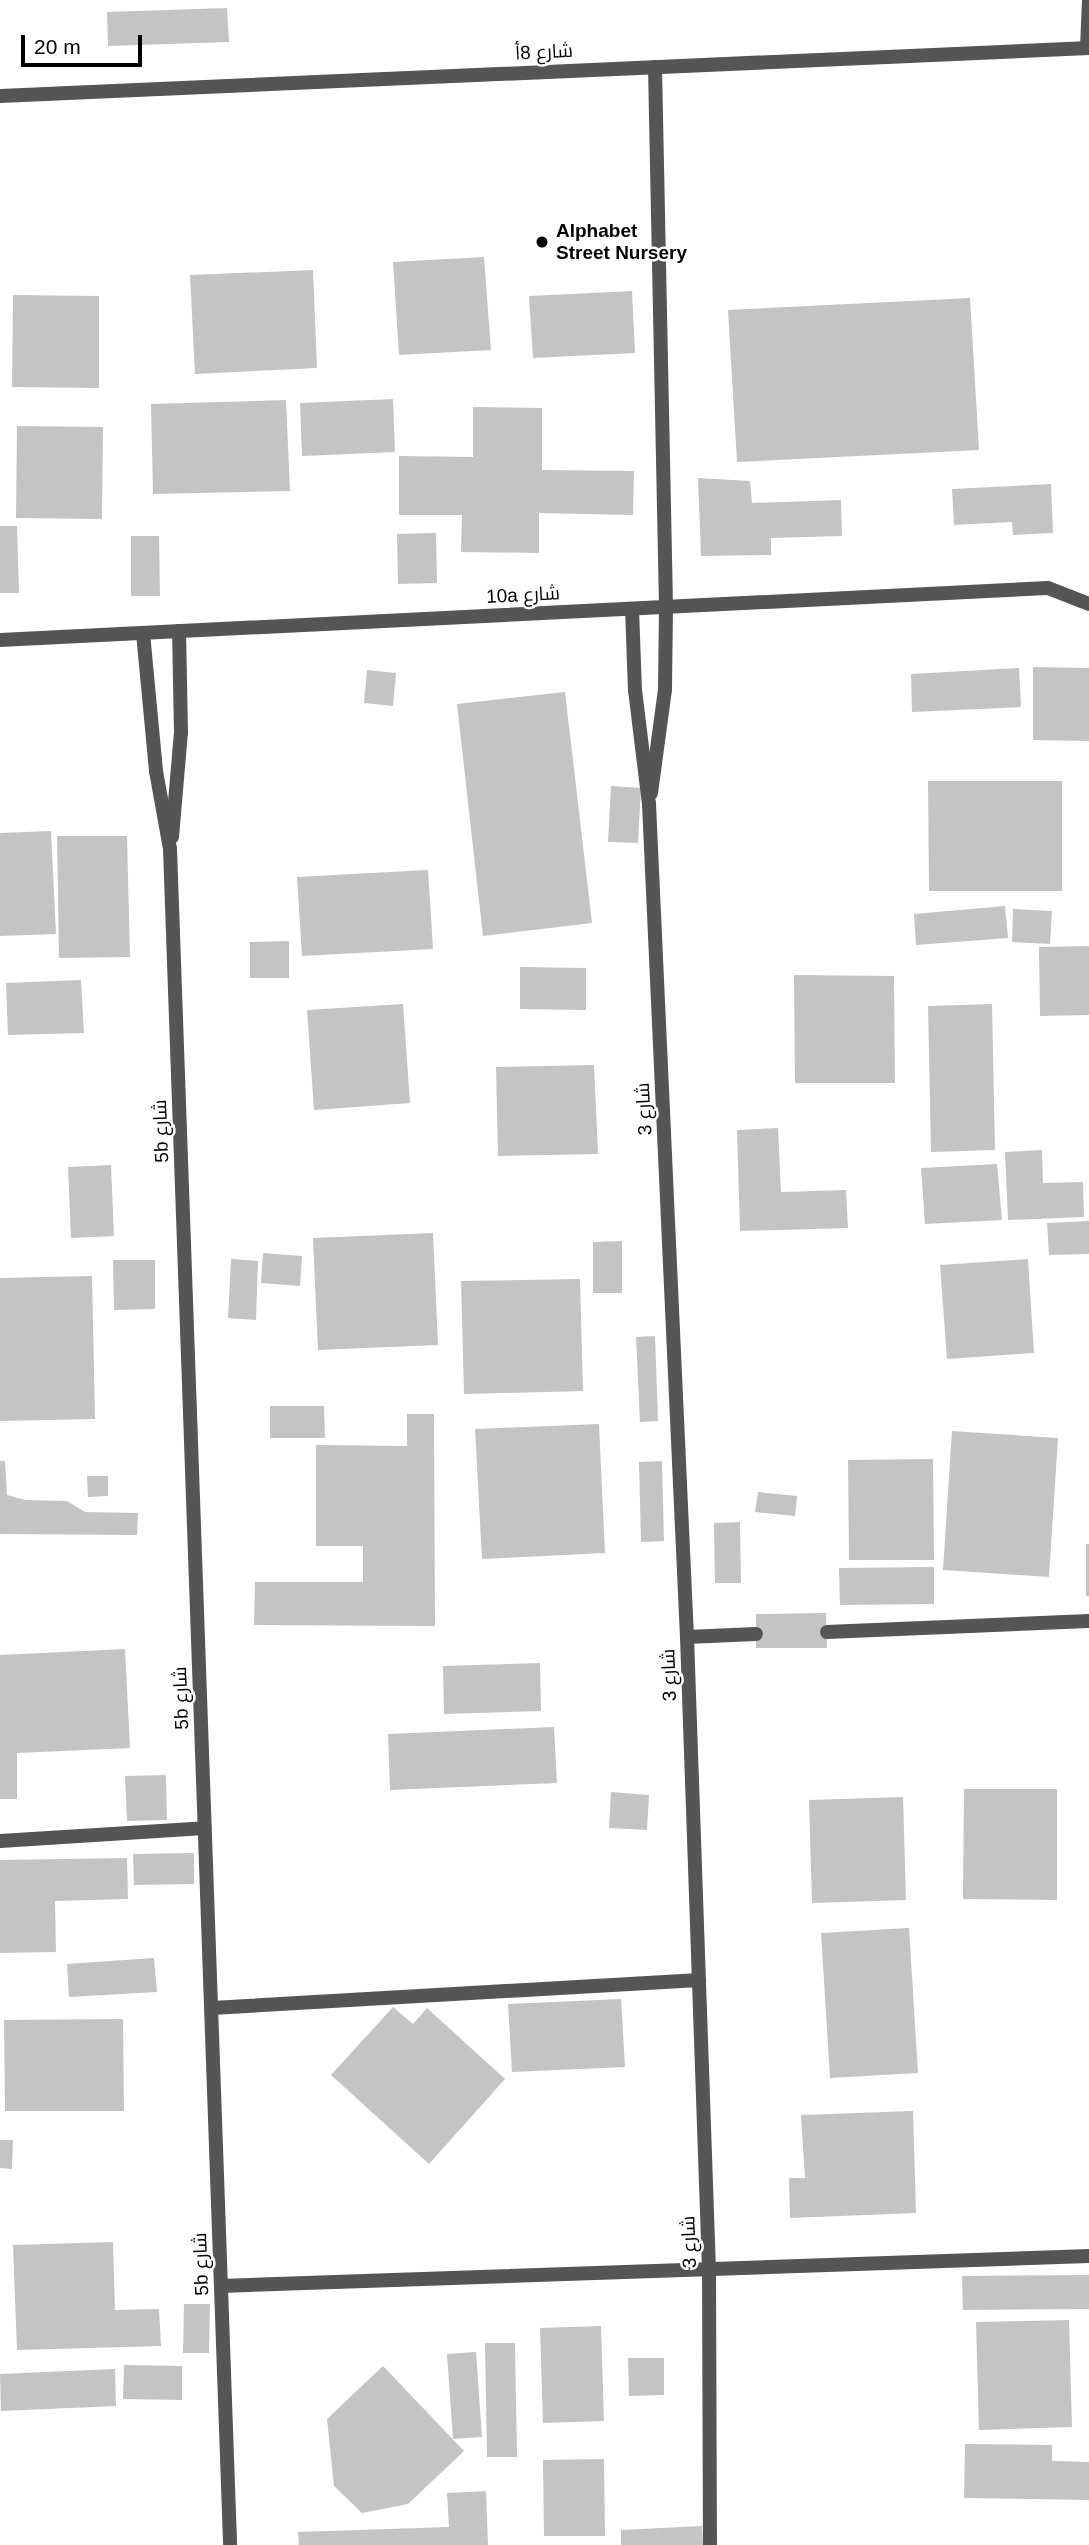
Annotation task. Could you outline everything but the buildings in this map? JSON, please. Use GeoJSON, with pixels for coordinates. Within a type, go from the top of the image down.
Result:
{"type":"FeatureCollection","features":[{"type":"Feature","properties":{"kind":"street"},"geometry":{"type":"LineString","coordinates":[[1088,48],[1089,0]]}},
{"type":"Feature","properties":{"kind":"street","name":"شارع 8أ"},"geometry":{"type":"LineString","coordinates":[[0,96],[1088,48]]}},
{"type":"Feature","properties":{"kind":"street","name":"شارع 3"},"geometry":{"type":"LineString","coordinates":[[649,804],[664,689],[666,607],[655,67]]}},
{"type":"Feature","properties":{"kind":"street","name":"10a شارع"},"geometry":{"type":"LineString","coordinates":[[0,640],[1048,589],[1089,604]]}},
{"type":"Feature","properties":{"kind":"street","name":"شارع 3"},"geometry":{"type":"LineString","coordinates":[[632,609],[635,690],[649,804],[687,1637],[709,2270],[710,2545]]}},
{"type":"Feature","properties":{"kind":"street","name":"5b شارع"},"geometry":{"type":"LineString","coordinates":[[179,631],[181,733],[170,849],[230,2545]]}},
{"type":"Feature","properties":{"kind":"street","name":"5b شارع"},"geometry":{"type":"LineString","coordinates":[[143,633],[156,771],[170,849]]}},
{"type":"Feature","properties":{"kind":"street"},"geometry":{"type":"LineString","coordinates":[[827,1632],[1089,1621]]}},
{"type":"Feature","properties":{"kind":"street"},"geometry":{"type":"LineString","coordinates":[[687,1637],[756,1634]]}},
{"type":"Feature","properties":{"kind":"street"},"geometry":{"type":"LineString","coordinates":[[0,1841],[205,1828]]}},
{"type":"Feature","properties":{"kind":"street"},"geometry":{"type":"LineString","coordinates":[[212,2008],[699,1980]]}},
{"type":"Feature","properties":{"kind":"street"},"geometry":{"type":"LineString","coordinates":[[221,2286],[1089,2256]]}},
{"type":"Feature","properties":{"kind":"place","name":"Alphabet Street Nursery"},"geometry":{"type":"Point","coordinates":[542,242]}}]}
